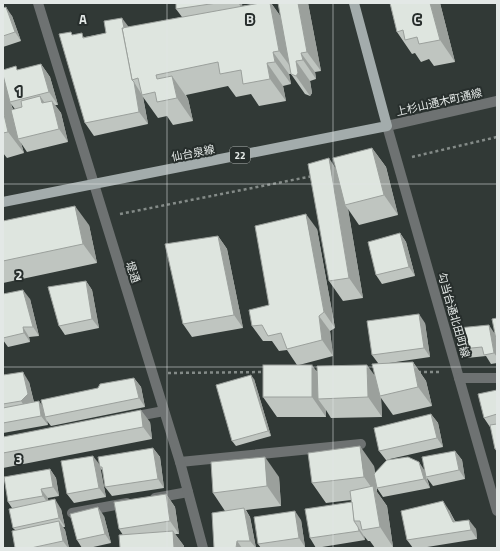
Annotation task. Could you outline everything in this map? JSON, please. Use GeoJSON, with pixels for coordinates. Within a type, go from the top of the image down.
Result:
{"type":"FeatureCollection","features":[{"type":"Feature","properties":{"kind":"main road"},"geometry":{"type":"LineString","coordinates":[[354,3],[387,126]]}},
{"type":"Feature","properties":{"kind":"main road","name":"仙台泉線"},"geometry":{"type":"LineString","coordinates":[[3,202],[387,126]]}},
{"type":"Feature","properties":{"kind":"street","name":"堤通"},"geometry":{"type":"LineString","coordinates":[[38,3],[93,185],[180,462],[203,548]]}},
{"type":"Feature","properties":{"kind":"street","name":"上杉山通木町通線"},"geometry":{"type":"LineString","coordinates":[[387,126],[497,101]]}},
{"type":"Feature","properties":{"kind":"street","name":"勾当台通北田町線"},"geometry":{"type":"LineString","coordinates":[[387,126],[497,511]]}},
{"type":"Feature","properties":{"kind":"street"},"geometry":{"type":"LineString","coordinates":[[458,375],[497,378]]}},
{"type":"Feature","properties":{"kind":"street"},"geometry":{"type":"LineString","coordinates":[[126,418],[164,411]]}},
{"type":"Feature","properties":{"kind":"street"},"geometry":{"type":"LineString","coordinates":[[180,462],[360,444]]}},
{"type":"Feature","properties":{"kind":"street"},"geometry":{"type":"LineString","coordinates":[[72,513],[188,492]]}},
{"type":"Feature","properties":{"kind":"path"},"geometry":{"type":"LineString","coordinates":[[408,158],[497,137]]}},
{"type":"Feature","properties":{"kind":"path"},"geometry":{"type":"LineString","coordinates":[[115,215],[317,175]]}},
{"type":"Feature","properties":{"kind":"path"},"geometry":{"type":"LineString","coordinates":[[152,372],[270,372]]}},
{"type":"Feature","properties":{"kind":"path"},"geometry":{"type":"LineString","coordinates":[[411,372],[458,375]]}},
{"type":"Feature","properties":{"kind":"building"},"geometry":{"type":"Polygon","coordinates":[[[176,3],[217,3],[176,9],[176,3]]]}},
{"type":"Feature","properties":{"kind":"building"},"geometry":{"type":"Polygon","coordinates":[[[260,3],[270,3],[279,51],[273,52],[275,62],[267,63],[270,79],[243,84],[241,70],[220,74],[218,62],[156,75],[157,79],[172,76],[177,98],[157,102],[155,92],[142,95],[138,78],[132,80],[122,28],[260,3]]]}},
{"type":"Feature","properties":{"kind":"building"},"geometry":{"type":"Polygon","coordinates":[[[278,3],[298,3],[307,52],[301,53],[303,60],[296,61],[298,73],[296,76],[291,74],[278,3]]]}},
{"type":"Feature","properties":{"kind":"building"},"geometry":{"type":"Polygon","coordinates":[[[390,3],[430,3],[440,40],[419,44],[417,37],[405,40],[403,30],[397,32],[390,3]]]}},
{"type":"Feature","properties":{"kind":"building"},"geometry":{"type":"Polygon","coordinates":[[[6,7],[15,32],[3,36],[3,8],[6,7]]]}},
{"type":"Feature","properties":{"kind":"building"},"geometry":{"type":"Polygon","coordinates":[[[122,18],[124,28],[122,28],[139,112],[85,123],[59,34],[71,32],[72,35],[82,33],[83,38],[106,33],[104,21],[122,18]]]}},
{"type":"Feature","properties":{"kind":"building"},"geometry":{"type":"Polygon","coordinates":[[[41,64],[49,92],[10,102],[3,70],[16,66],[17,70],[41,64]]]}},
{"type":"Feature","properties":{"kind":"building"},"geometry":{"type":"Polygon","coordinates":[[[40,96],[42,103],[52,101],[59,129],[18,139],[11,110],[22,107],[21,101],[40,96]]]}},
{"type":"Feature","properties":{"kind":"building"},"geometry":{"type":"Polygon","coordinates":[[[3,110],[8,132],[3,133],[3,110]]]}},
{"type":"Feature","properties":{"kind":"building"},"geometry":{"type":"Polygon","coordinates":[[[372,148],[384,195],[345,205],[333,158],[372,148]]]}},
{"type":"Feature","properties":{"kind":"building"},"geometry":{"type":"Polygon","coordinates":[[[329,158],[349,278],[329,281],[308,164],[329,158]]]}},
{"type":"Feature","properties":{"kind":"building"},"geometry":{"type":"Polygon","coordinates":[[[75,206],[83,244],[3,261],[3,221],[75,206]]]}},
{"type":"Feature","properties":{"kind":"building"},"geometry":{"type":"Polygon","coordinates":[[[306,214],[324,312],[319,316],[322,340],[287,349],[281,333],[268,336],[262,325],[252,326],[249,310],[269,305],[255,226],[306,214]]]}},
{"type":"Feature","properties":{"kind":"building"},"geometry":{"type":"Polygon","coordinates":[[[400,233],[409,267],[376,275],[368,242],[400,233]]]}},
{"type":"Feature","properties":{"kind":"building"},"geometry":{"type":"Polygon","coordinates":[[[218,236],[234,315],[183,324],[165,244],[218,236]]]}},
{"type":"Feature","properties":{"kind":"building"},"geometry":{"type":"Polygon","coordinates":[[[86,281],[92,319],[59,326],[48,287],[86,281]]]}},
{"type":"Feature","properties":{"kind":"building"},"geometry":{"type":"Polygon","coordinates":[[[23,290],[33,327],[23,327],[24,333],[3,338],[3,294],[23,290]]]}},
{"type":"Feature","properties":{"kind":"building"},"geometry":{"type":"Polygon","coordinates":[[[419,314],[424,348],[372,355],[367,321],[419,314]]]}},
{"type":"Feature","properties":{"kind":"building"},"geometry":{"type":"Polygon","coordinates":[[[497,318],[497,344],[492,319],[497,318]]]}},
{"type":"Feature","properties":{"kind":"building"},"geometry":{"type":"Polygon","coordinates":[[[489,325],[494,353],[484,355],[482,347],[461,349],[458,328],[489,325]]]}},
{"type":"Feature","properties":{"kind":"building"},"geometry":{"type":"Polygon","coordinates":[[[413,362],[418,387],[380,396],[372,364],[413,362]]]}},
{"type":"Feature","properties":{"kind":"building"},"geometry":{"type":"Polygon","coordinates":[[[263,365],[312,365],[312,397],[263,397],[263,365]]]}},
{"type":"Feature","properties":{"kind":"building"},"geometry":{"type":"Polygon","coordinates":[[[367,365],[368,397],[318,399],[317,366],[367,365]]]}},
{"type":"Feature","properties":{"kind":"building"},"geometry":{"type":"Polygon","coordinates":[[[23,372],[28,394],[21,401],[3,404],[3,375],[23,372]]]}},
{"type":"Feature","properties":{"kind":"building"},"geometry":{"type":"Polygon","coordinates":[[[251,375],[268,431],[232,441],[216,385],[251,375]]]}},
{"type":"Feature","properties":{"kind":"building"},"geometry":{"type":"Polygon","coordinates":[[[134,378],[139,398],[45,417],[41,400],[98,388],[100,384],[134,378]]]}},
{"type":"Feature","properties":{"kind":"building"},"geometry":{"type":"Polygon","coordinates":[[[497,390],[497,414],[484,418],[478,394],[497,390]]]}},
{"type":"Feature","properties":{"kind":"building"},"geometry":{"type":"Polygon","coordinates":[[[39,401],[41,416],[3,423],[3,408],[39,401]]]}},
{"type":"Feature","properties":{"kind":"building"},"geometry":{"type":"Polygon","coordinates":[[[141,410],[143,427],[3,453],[3,437],[141,410]]]}},
{"type":"Feature","properties":{"kind":"building"},"geometry":{"type":"Polygon","coordinates":[[[431,414],[437,438],[379,451],[374,428],[431,414]]]}},
{"type":"Feature","properties":{"kind":"building"},"geometry":{"type":"Polygon","coordinates":[[[497,424],[497,449],[495,449],[490,425],[497,424]]]}},
{"type":"Feature","properties":{"kind":"building"},"geometry":{"type":"Polygon","coordinates":[[[360,446],[364,477],[312,483],[308,453],[360,446]]]}},
{"type":"Feature","properties":{"kind":"building"},"geometry":{"type":"Polygon","coordinates":[[[153,448],[158,479],[105,487],[102,467],[100,467],[98,457],[153,448]]]}},
{"type":"Feature","properties":{"kind":"building"},"geometry":{"type":"Polygon","coordinates":[[[455,451],[459,470],[426,477],[422,457],[455,451]]]}},
{"type":"Feature","properties":{"kind":"building"},"geometry":{"type":"Polygon","coordinates":[[[93,456],[99,488],[67,494],[61,461],[93,456]]]}},
{"type":"Feature","properties":{"kind":"building"},"geometry":{"type":"Polygon","coordinates":[[[265,457],[267,486],[213,493],[211,462],[265,457]]]}},
{"type":"Feature","properties":{"kind":"building"},"geometry":{"type":"Polygon","coordinates":[[[408,457],[419,462],[424,479],[377,488],[374,474],[387,460],[408,457]]]}},
{"type":"Feature","properties":{"kind":"building"},"geometry":{"type":"Polygon","coordinates":[[[50,469],[53,487],[41,489],[43,496],[8,502],[4,477],[50,469]]]}},
{"type":"Feature","properties":{"kind":"building"},"geometry":{"type":"Polygon","coordinates":[[[373,486],[380,527],[362,530],[360,521],[354,521],[350,491],[373,486]]]}},
{"type":"Feature","properties":{"kind":"building"},"geometry":{"type":"Polygon","coordinates":[[[166,494],[170,521],[119,529],[114,502],[166,494]]]}},
{"type":"Feature","properties":{"kind":"building"},"geometry":{"type":"Polygon","coordinates":[[[55,499],[59,518],[13,528],[9,509],[55,499]]]}},
{"type":"Feature","properties":{"kind":"building"},"geometry":{"type":"Polygon","coordinates":[[[443,501],[453,522],[469,520],[471,530],[407,540],[401,511],[443,501]]]}},
{"type":"Feature","properties":{"kind":"building"},"geometry":{"type":"Polygon","coordinates":[[[352,502],[354,521],[359,531],[310,538],[305,509],[352,502]]]}},
{"type":"Feature","properties":{"kind":"building"},"geometry":{"type":"Polygon","coordinates":[[[98,507],[105,534],[77,540],[70,514],[98,507]]]}},
{"type":"Feature","properties":{"kind":"building"},"geometry":{"type":"Polygon","coordinates":[[[244,508],[250,541],[237,541],[236,548],[214,548],[212,513],[244,508]]]}},
{"type":"Feature","properties":{"kind":"building"},"geometry":{"type":"Polygon","coordinates":[[[295,511],[299,538],[258,544],[254,517],[295,511]]]}},
{"type":"Feature","properties":{"kind":"building"},"geometry":{"type":"Polygon","coordinates":[[[59,521],[63,541],[31,548],[15,548],[12,531],[59,521]]]}},
{"type":"Feature","properties":{"kind":"building"},"geometry":{"type":"Polygon","coordinates":[[[173,531],[174,548],[120,548],[119,535],[173,531]]]}}]}
